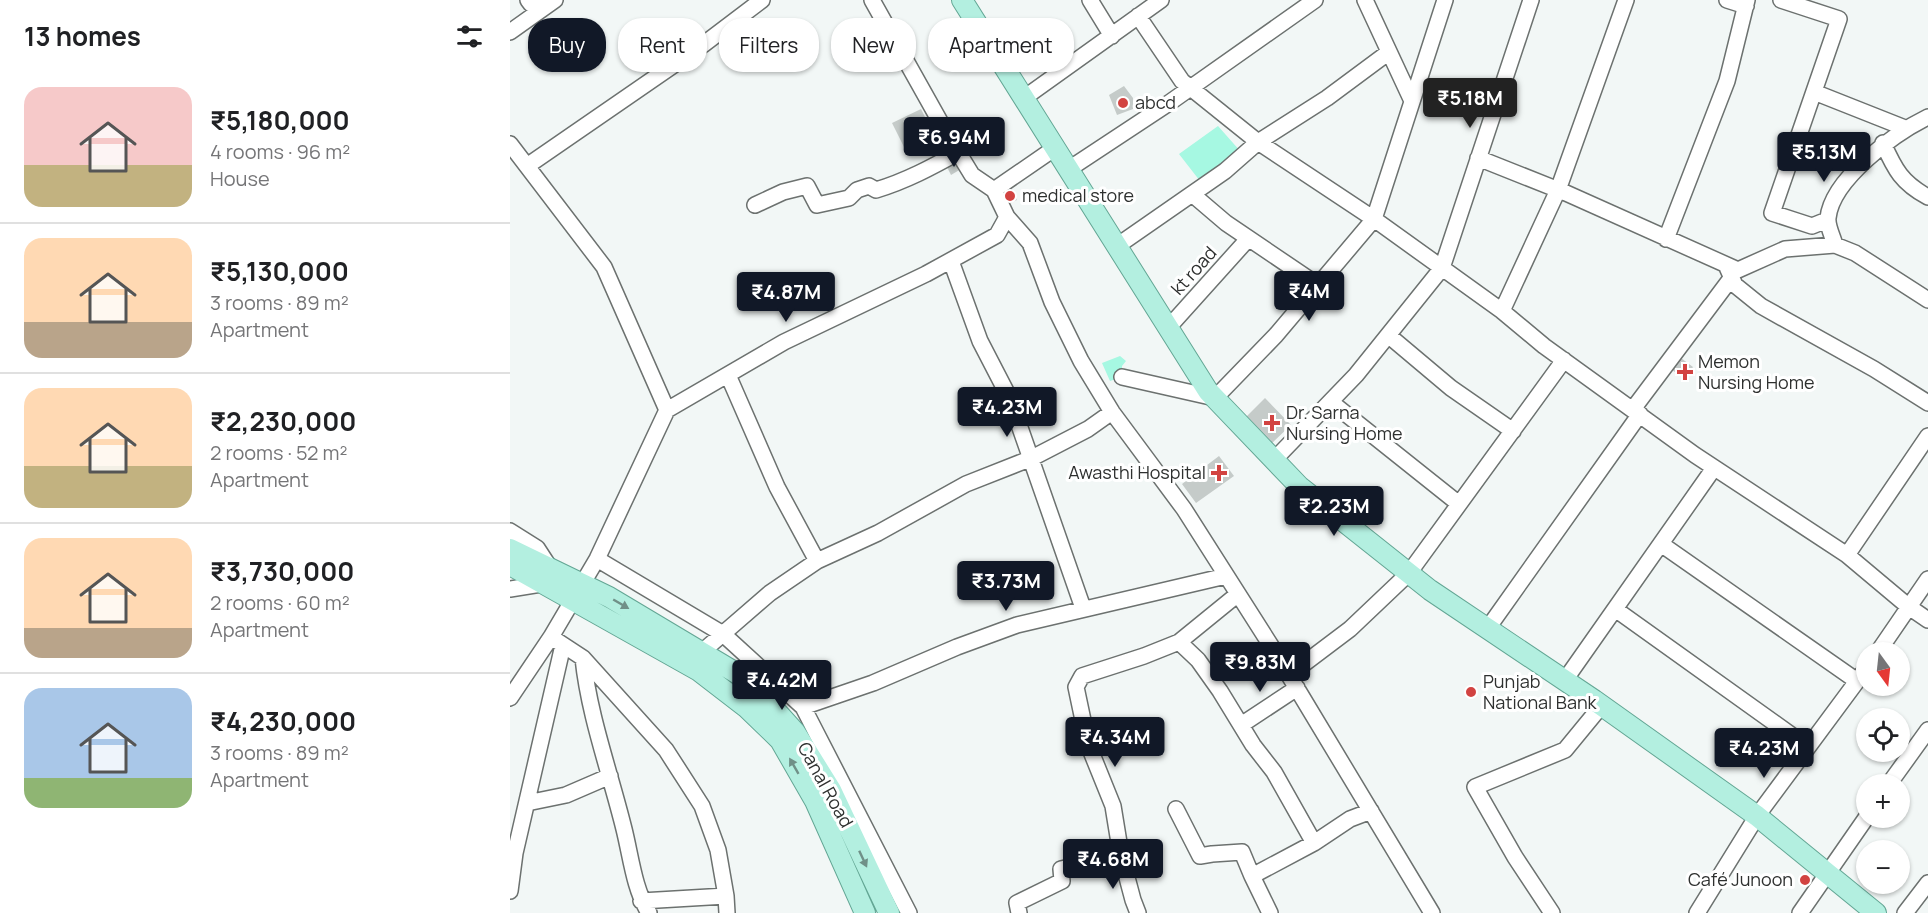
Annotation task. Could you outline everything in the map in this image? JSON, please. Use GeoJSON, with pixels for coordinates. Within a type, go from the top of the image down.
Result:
{"type":"FeatureCollection","features":[{"type":"Feature","properties":{"kind":"main road"},"geometry":{"type":"LineString","coordinates":[[962,0],[1208,391],[1299,486],[1430,590],[1602,705],[1757,816],[1876,913]]}},
{"type":"Feature","properties":{"kind":"main road"},"geometry":{"type":"LineString","coordinates":[[510,549],[546,576]]}},
{"type":"Feature","properties":{"kind":"main road"},"geometry":{"type":"LineString","coordinates":[[510,565],[546,576]]}},
{"type":"Feature","properties":{"kind":"main road","name":"Canal Road"},"geometry":{"type":"LineString","coordinates":[[546,576],[582,584],[609,597],[703,651],[748,680],[795,732],[831,790],[889,913]]}},
{"type":"Feature","properties":{"kind":"main road","name":"Canal Road"},"geometry":{"type":"LineString","coordinates":[[546,576],[571,602],[699,671],[747,708],[780,740],[815,801],[865,913]]}},
{"type":"Feature","properties":{"kind":"street"},"geometry":{"type":"LineString","coordinates":[[528,0],[531,4],[536,0]]}},
{"type":"Feature","properties":{"kind":"street"},"geometry":{"type":"LineString","coordinates":[[510,32],[555,0]]}},
{"type":"Feature","properties":{"kind":"street"},"geometry":{"type":"LineString","coordinates":[[527,166],[705,44],[762,0]]}},
{"type":"Feature","properties":{"kind":"street"},"geometry":{"type":"LineString","coordinates":[[872,0],[972,175],[994,190],[1007,217],[1030,243],[1052,302],[1081,361],[1112,412],[1184,509],[1293,682],[1432,913]]}},
{"type":"Feature","properties":{"kind":"street"},"geometry":{"type":"LineString","coordinates":[[1090,0],[1112,36]]}},
{"type":"Feature","properties":{"kind":"street"},"geometry":{"type":"LineString","coordinates":[[1024,98],[1161,0]]}},
{"type":"Feature","properties":{"kind":"street"},"geometry":{"type":"LineString","coordinates":[[1069,170],[1191,88],[1315,0]]}},
{"type":"Feature","properties":{"kind":"street"},"geometry":{"type":"LineString","coordinates":[[1365,0],[1412,100]]}},
{"type":"Feature","properties":{"kind":"street"},"geometry":{"type":"LineString","coordinates":[[1122,377],[1215,398],[1276,335],[1319,286],[1374,219],[1445,0]]}},
{"type":"Feature","properties":{"kind":"street"},"geometry":{"type":"LineString","coordinates":[[1274,460],[1356,375],[1442,268],[1531,0]]}},
{"type":"Feature","properties":{"kind":"street"},"geometry":{"type":"LineString","coordinates":[[1502,311],[1558,190],[1626,0]]}},
{"type":"Feature","properties":{"kind":"street"},"geometry":{"type":"LineString","coordinates":[[1666,239],[1726,81],[1747,3],[1728,0]]}},
{"type":"Feature","properties":{"kind":"street"},"geometry":{"type":"LineString","coordinates":[[1781,0],[1839,19],[1772,213],[1812,226],[1827,220]]}},
{"type":"Feature","properties":{"kind":"street"},"geometry":{"type":"LineString","coordinates":[[1138,16],[1182,81],[1258,142],[1374,219],[1502,311],[1544,346],[1714,468],[1847,555],[1928,620]]}},
{"type":"Feature","properties":{"kind":"street"},"geometry":{"type":"LineString","coordinates":[[1117,246],[1225,171],[1258,142],[1327,98],[1389,52]]}},
{"type":"Feature","properties":{"kind":"street"},"geometry":{"type":"LineString","coordinates":[[1814,92],[1905,128]]}},
{"type":"Feature","properties":{"kind":"street"},"geometry":{"type":"LineString","coordinates":[[1835,245],[1827,220],[1834,197],[1854,172],[1883,143],[1905,128],[1928,117]]}},
{"type":"Feature","properties":{"kind":"street"},"geometry":{"type":"LineString","coordinates":[[1883,143],[1896,172],[1908,185],[1928,198]]}},
{"type":"Feature","properties":{"kind":"street"},"geometry":{"type":"LineString","coordinates":[[510,144],[604,267],[667,410]]}},
{"type":"Feature","properties":{"kind":"street"},"geometry":{"type":"LineString","coordinates":[[994,190],[1055,148]]}},
{"type":"Feature","properties":{"kind":"street"},"geometry":{"type":"LineString","coordinates":[[755,205],[783,192],[807,186],[817,206],[849,198],[856,190],[869,186],[876,190],[893,185],[958,153]]}},
{"type":"Feature","properties":{"kind":"street"},"geometry":{"type":"LineString","coordinates":[[1478,158],[1558,190],[1666,239],[1729,271],[1738,270],[1785,249],[1835,245],[1855,253],[1928,300]]}},
{"type":"Feature","properties":{"kind":"street"},"geometry":{"type":"LineString","coordinates":[[1192,194],[1248,239],[1319,286]]}},
{"type":"Feature","properties":{"kind":"street"},"geometry":{"type":"LineString","coordinates":[[510,891],[515,852],[528,803],[557,641],[571,602],[597,559],[667,410],[784,342],[951,261],[997,235],[1007,217]]}},
{"type":"Feature","properties":{"kind":"street","name":"kt road"},"geometry":{"type":"LineString","coordinates":[[1168,328],[1248,239]]}},
{"type":"Feature","properties":{"kind":"street"},"geometry":{"type":"LineString","coordinates":[[951,261],[980,341],[1010,399],[1083,608]]}},
{"type":"Feature","properties":{"kind":"street"},"geometry":{"type":"LineString","coordinates":[[1729,271],[1735,285],[1761,306],[1874,369],[1928,403]]}},
{"type":"Feature","properties":{"kind":"street"},"geometry":{"type":"LineString","coordinates":[[1488,628],[1637,412],[1729,271]]}},
{"type":"Feature","properties":{"kind":"street"},"geometry":{"type":"LineString","coordinates":[[1388,335],[1451,387],[1513,431]]}},
{"type":"Feature","properties":{"kind":"street"},"geometry":{"type":"LineString","coordinates":[[1241,725],[1293,682],[1409,573],[1564,360]]}},
{"type":"Feature","properties":{"kind":"street"},"geometry":{"type":"LineString","coordinates":[[728,375],[777,488],[817,561]]}},
{"type":"Feature","properties":{"kind":"street"},"geometry":{"type":"LineString","coordinates":[[1331,402],[1459,504]]}},
{"type":"Feature","properties":{"kind":"street"},"geometry":{"type":"LineString","coordinates":[[703,651],[770,593],[817,561],[878,533],[966,484],[1032,459],[1088,429],[1112,412]]}},
{"type":"Feature","properties":{"kind":"street"},"geometry":{"type":"LineString","coordinates":[[1847,555],[1928,436]]}},
{"type":"Feature","properties":{"kind":"street"},"geometry":{"type":"LineString","coordinates":[[1565,680],[1714,468]]}},
{"type":"Feature","properties":{"kind":"street"},"geometry":{"type":"LineString","coordinates":[[510,531],[537,548],[546,576],[510,589]]}},
{"type":"Feature","properties":{"kind":"street"},"geometry":{"type":"LineString","coordinates":[[1661,544],[1856,671]]}},
{"type":"Feature","properties":{"kind":"street"},"geometry":{"type":"LineString","coordinates":[[597,559],[723,634],[803,707],[909,913]]}},
{"type":"Feature","properties":{"kind":"street"},"geometry":{"type":"LineString","coordinates":[[803,707],[904,671],[957,647],[1017,625],[1226,576]]}},
{"type":"Feature","properties":{"kind":"street"},"geometry":{"type":"LineString","coordinates":[[1885,642],[1928,579]]}},
{"type":"Feature","properties":{"kind":"street"},"geometry":{"type":"LineString","coordinates":[[1138,913],[1121,855],[1113,806],[1089,744],[1076,687],[1082,676],[1179,642],[1238,594]]}},
{"type":"Feature","properties":{"kind":"street"},"geometry":{"type":"LineString","coordinates":[[1616,609],[1808,747]]}},
{"type":"Feature","properties":{"kind":"street"},"geometry":{"type":"LineString","coordinates":[[557,641],[583,658],[666,750],[702,806],[718,850],[727,913]]}},
{"type":"Feature","properties":{"kind":"street"},"geometry":{"type":"LineString","coordinates":[[510,698],[557,641]]}},
{"type":"Feature","properties":{"kind":"street"},"geometry":{"type":"LineString","coordinates":[[1179,642],[1198,660],[1253,745],[1274,772],[1314,843]]}},
{"type":"Feature","properties":{"kind":"street"},"geometry":{"type":"LineString","coordinates":[[583,658],[587,692],[645,907],[726,896]]}},
{"type":"Feature","properties":{"kind":"street"},"geometry":{"type":"LineString","coordinates":[[1697,913],[1757,816],[1856,683]]}},
{"type":"Feature","properties":{"kind":"street"},"geometry":{"type":"LineString","coordinates":[[1552,913],[1515,857],[1475,787],[1565,750],[1602,705]]}},
{"type":"Feature","properties":{"kind":"street"},"geometry":{"type":"LineString","coordinates":[[1896,774],[1928,730]]}},
{"type":"Feature","properties":{"kind":"street"},"geometry":{"type":"LineString","coordinates":[[528,803],[566,795],[610,776]]}},
{"type":"Feature","properties":{"kind":"street"},"geometry":{"type":"LineString","coordinates":[[1176,809],[1200,856],[1242,852],[1270,913]]}},
{"type":"Feature","properties":{"kind":"street"},"geometry":{"type":"LineString","coordinates":[[1252,876],[1314,843],[1350,819],[1371,811]]}},
{"type":"Feature","properties":{"kind":"street"},"geometry":{"type":"LineString","coordinates":[[1800,913],[1859,828]]}},
{"type":"Feature","properties":{"kind":"street"},"geometry":{"type":"LineString","coordinates":[[1019,913],[1017,903],[1062,881],[1061,869],[1121,855]]}},
{"type":"Feature","properties":{"kind":"street"},"geometry":{"type":"LineString","coordinates":[[1905,913],[1928,883]]}},
{"type":"Feature","properties":{"kind":"green space"},"geometry":{"type":"Polygon","coordinates":[[[1218,126],[1241,152],[1200,181],[1179,154],[1218,126]]]}},
{"type":"Feature","properties":{"kind":"green space"},"geometry":{"type":"Polygon","coordinates":[[[1120,356],[1126,361],[1122,366],[1122,377],[1110,381],[1102,363],[1120,356]]]}},
{"type":"Feature","properties":{"kind":"building","name":"abcd"},"geometry":{"type":"Polygon","coordinates":[[[1124,86],[1133,98],[1133,109],[1117,115],[1109,95],[1124,86]]]}},
{"type":"Feature","properties":{"kind":"building"},"geometry":{"type":"Polygon","coordinates":[[[921,109],[936,139],[907,153],[892,123],[921,109]]]}},
{"type":"Feature","properties":{"kind":"building"},"geometry":{"type":"Polygon","coordinates":[[[957,161],[961,169],[951,175],[947,167],[957,161]]]}},
{"type":"Feature","properties":{"kind":"building","name":"medical store"},"geometry":{"type":"Polygon","coordinates":[[[1012,189],[1017,200],[1008,204],[1004,191],[1012,189]]]}},
{"type":"Feature","properties":{"kind":"building"},"geometry":{"type":"Polygon","coordinates":[[[1681,358],[1693,367],[1685,379],[1672,370],[1681,358]]]}},
{"type":"Feature","properties":{"kind":"building"},"geometry":{"type":"Polygon","coordinates":[[[1265,398],[1291,425],[1271,444],[1245,418],[1265,398]]]}},
{"type":"Feature","properties":{"kind":"building"},"geometry":{"type":"Polygon","coordinates":[[[1219,456],[1234,476],[1196,503],[1182,484],[1219,456]]]}},
{"type":"Feature","properties":{"kind":"place","name":"abcd"},"geometry":{"type":"Point","coordinates":[1123,103]}},
{"type":"Feature","properties":{"kind":"place","name":"medical store"},"geometry":{"type":"Point","coordinates":[1010,196]}},
{"type":"Feature","properties":{"kind":"place","name":"Memon Nursing Home"},"geometry":{"type":"Point","coordinates":[1685,372]}},
{"type":"Feature","properties":{"kind":"place","name":"Dr. Sarna Nursing Home"},"geometry":{"type":"Point","coordinates":[1272,423]}},
{"type":"Feature","properties":{"kind":"place","name":"Awasthi Hospital"},"geometry":{"type":"Point","coordinates":[1219,473]}},
{"type":"Feature","properties":{"kind":"place","name":"Punjab National Bank"},"geometry":{"type":"Point","coordinates":[1471,692]}},
{"type":"Feature","properties":{"kind":"place","name":"Café Junoon"},"geometry":{"type":"Point","coordinates":[1805,880]}}]}
